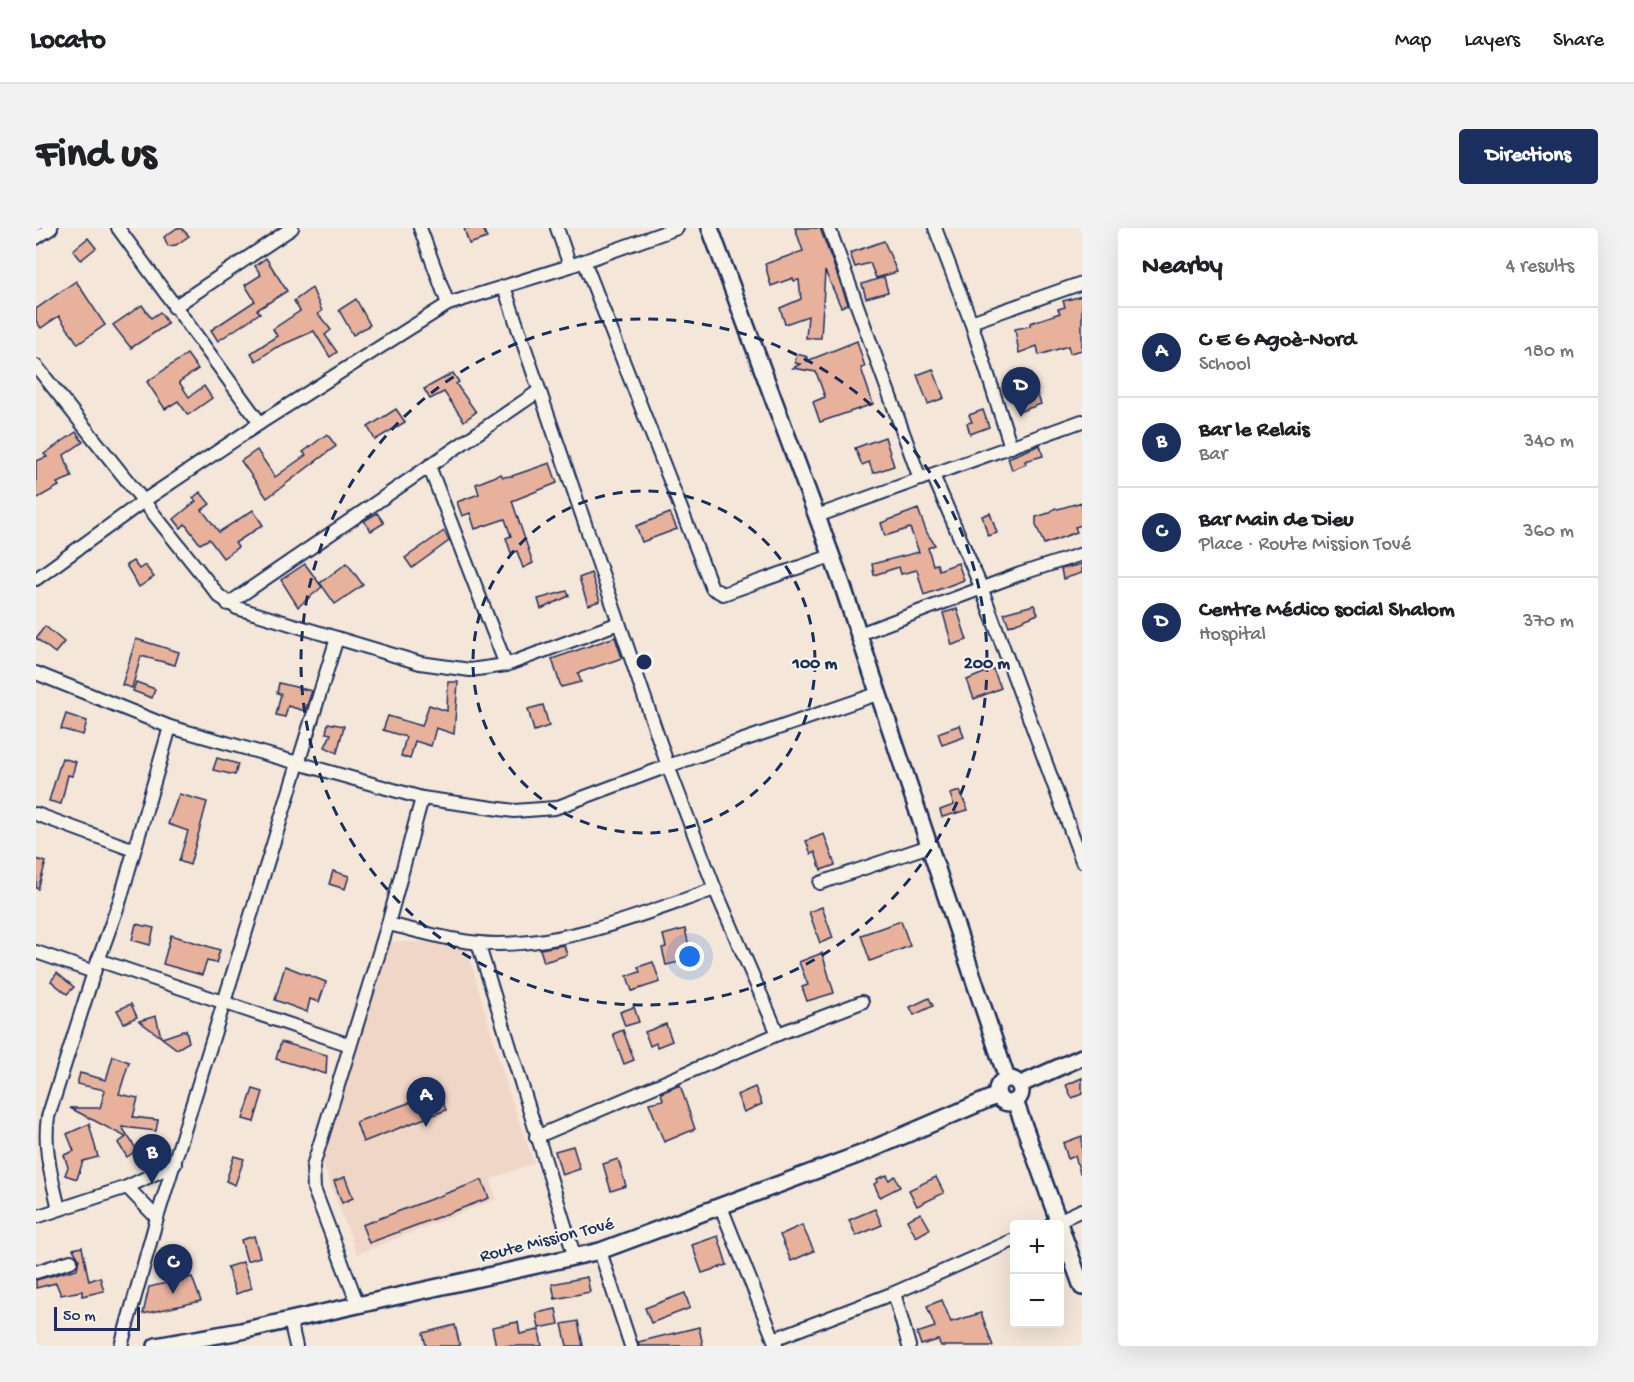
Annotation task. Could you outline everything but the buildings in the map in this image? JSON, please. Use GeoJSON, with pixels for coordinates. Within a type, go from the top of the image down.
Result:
{"type":"FeatureCollection","features":[{"type":"Feature","properties":{"kind":"street"},"geometry":{"type":"LineString","coordinates":[[36,238],[51,228]]}},
{"type":"Feature","properties":{"kind":"street"},"geometry":{"type":"LineString","coordinates":[[118,228],[260,423]]}},
{"type":"Feature","properties":{"kind":"street"},"geometry":{"type":"LineString","coordinates":[[174,307],[292,228]]}},
{"type":"Feature","properties":{"kind":"street"},"geometry":{"type":"LineString","coordinates":[[420,228],[448,304]]}},
{"type":"Feature","properties":{"kind":"street"},"geometry":{"type":"LineString","coordinates":[[557,228],[570,266]]}},
{"type":"Feature","properties":{"kind":"street"},"geometry":{"type":"LineString","coordinates":[[36,579],[145,500],[260,423],[448,304],[570,266],[677,228]]}},
{"type":"Feature","properties":{"kind":"street"},"geometry":{"type":"LineString","coordinates":[[710,228],[859,634],[929,846],[1013,1082],[1021,1094],[1015,1101],[1006,1103],[998,1095],[999,1084],[1013,1082],[1082,1057]]}},
{"type":"Feature","properties":{"kind":"street"},"geometry":{"type":"LineString","coordinates":[[829,228],[920,479]]}},
{"type":"Feature","properties":{"kind":"street"},"geometry":{"type":"LineString","coordinates":[[935,228],[970,322],[1011,447]]}},
{"type":"Feature","properties":{"kind":"street"},"geometry":{"type":"LineString","coordinates":[[584,261],[712,588],[723,594],[731,592],[831,556]]}},
{"type":"Feature","properties":{"kind":"street"},"geometry":{"type":"LineString","coordinates":[[970,322],[1082,283]]}},
{"type":"Feature","properties":{"kind":"street"},"geometry":{"type":"LineString","coordinates":[[504,287],[668,766],[715,889],[778,1034]]}},
{"type":"Feature","properties":{"kind":"street"},"geometry":{"type":"LineString","coordinates":[[36,366],[228,604],[442,668],[470,670],[506,665],[619,623]]}},
{"type":"Feature","properties":{"kind":"street"},"geometry":{"type":"LineString","coordinates":[[228,604],[539,391]]}},
{"type":"Feature","properties":{"kind":"street"},"geometry":{"type":"LineString","coordinates":[[817,516],[1082,421]]}},
{"type":"Feature","properties":{"kind":"street"},"geometry":{"type":"LineString","coordinates":[[429,466],[506,665]]}},
{"type":"Feature","properties":{"kind":"street"},"geometry":{"type":"LineString","coordinates":[[933,475],[981,587],[1082,861]]}},
{"type":"Feature","properties":{"kind":"street"},"geometry":{"type":"LineString","coordinates":[[859,634],[981,587],[1082,554]]}},
{"type":"Feature","properties":{"kind":"street"},"geometry":{"type":"LineString","coordinates":[[121,1346],[224,1002],[338,638]]}},
{"type":"Feature","properties":{"kind":"street"},"geometry":{"type":"LineString","coordinates":[[36,673],[171,727],[422,798],[514,812],[555,808],[668,766],[877,694]]}},
{"type":"Feature","properties":{"kind":"street"},"geometry":{"type":"LineString","coordinates":[[59,1209],[49,1166],[47,1127],[96,966],[120,900],[171,727]]}},
{"type":"Feature","properties":{"kind":"street"},"geometry":{"type":"LineString","coordinates":[[358,1305],[314,1189],[313,1166],[388,924],[422,798]]}},
{"type":"Feature","properties":{"kind":"street"},"geometry":{"type":"LineString","coordinates":[[36,814],[134,850]]}},
{"type":"Feature","properties":{"kind":"street"},"geometry":{"type":"LineString","coordinates":[[820,883],[929,846]]}},
{"type":"Feature","properties":{"kind":"street"},"geometry":{"type":"LineString","coordinates":[[388,924],[478,943],[530,941],[589,930],[715,889]]}},
{"type":"Feature","properties":{"kind":"street"},"geometry":{"type":"LineString","coordinates":[[478,943],[575,1258]]}},
{"type":"Feature","properties":{"kind":"street"},"geometry":{"type":"LineString","coordinates":[[36,952],[96,966],[224,1002],[350,1045]]}},
{"type":"Feature","properties":{"kind":"street"},"geometry":{"type":"LineString","coordinates":[[536,1137],[778,1034],[862,1002]]}},
{"type":"Feature","properties":{"kind":"street","name":"Route Mission Tové"},"geometry":{"type":"LineString","coordinates":[[156,1346],[290,1320],[600,1251],[863,1153],[998,1095]]}},
{"type":"Feature","properties":{"kind":"street"},"geometry":{"type":"LineString","coordinates":[[1015,1101],[1054,1220]]}},
{"type":"Feature","properties":{"kind":"street"},"geometry":{"type":"LineString","coordinates":[[36,1217],[127,1187],[175,1164]]}},
{"type":"Feature","properties":{"kind":"street"},"geometry":{"type":"LineString","coordinates":[[127,1187],[158,1218]]}},
{"type":"Feature","properties":{"kind":"street"},"geometry":{"type":"LineString","coordinates":[[721,1207],[775,1342],[1010,1242]]}},
{"type":"Feature","properties":{"kind":"street"},"geometry":{"type":"LineString","coordinates":[[1060,1220],[1082,1210]]}},
{"type":"Feature","properties":{"kind":"street"},"geometry":{"type":"LineString","coordinates":[[1064,1244],[1082,1287]]}},
{"type":"Feature","properties":{"kind":"street"},"geometry":{"type":"LineString","coordinates":[[600,1251],[631,1346]]}},
{"type":"Feature","properties":{"kind":"street"},"geometry":{"type":"LineString","coordinates":[[36,1272],[70,1261]]}},
{"type":"Feature","properties":{"kind":"street"},"geometry":{"type":"LineString","coordinates":[[894,1293],[909,1346]]}},
{"type":"Feature","properties":{"kind":"street"},"geometry":{"type":"LineString","coordinates":[[290,1320],[296,1346]]}},
{"type":"Feature","properties":{"kind":"shaded area"},"geometry":{"type":"Polygon","coordinates":[[[387,942],[465,943],[510,1096],[534,1163],[491,1179],[496,1199],[357,1254],[321,1159],[387,942]]]}},
{"type":"Feature","properties":{"kind":"place","name":"Centre Médico social Shalom"},"geometry":{"type":"Point","coordinates":[1021,417]}},
{"type":"Feature","properties":{"kind":"place","name":"C E G Agoè-Nord"},"geometry":{"type":"Point","coordinates":[426,1127]}},
{"type":"Feature","properties":{"kind":"place","name":"Bar le Relais"},"geometry":{"type":"Point","coordinates":[152,1184]}},
{"type":"Feature","properties":{"kind":"place","name":"Bar Main de Dieu"},"geometry":{"type":"Point","coordinates":[173,1294]}}]}
